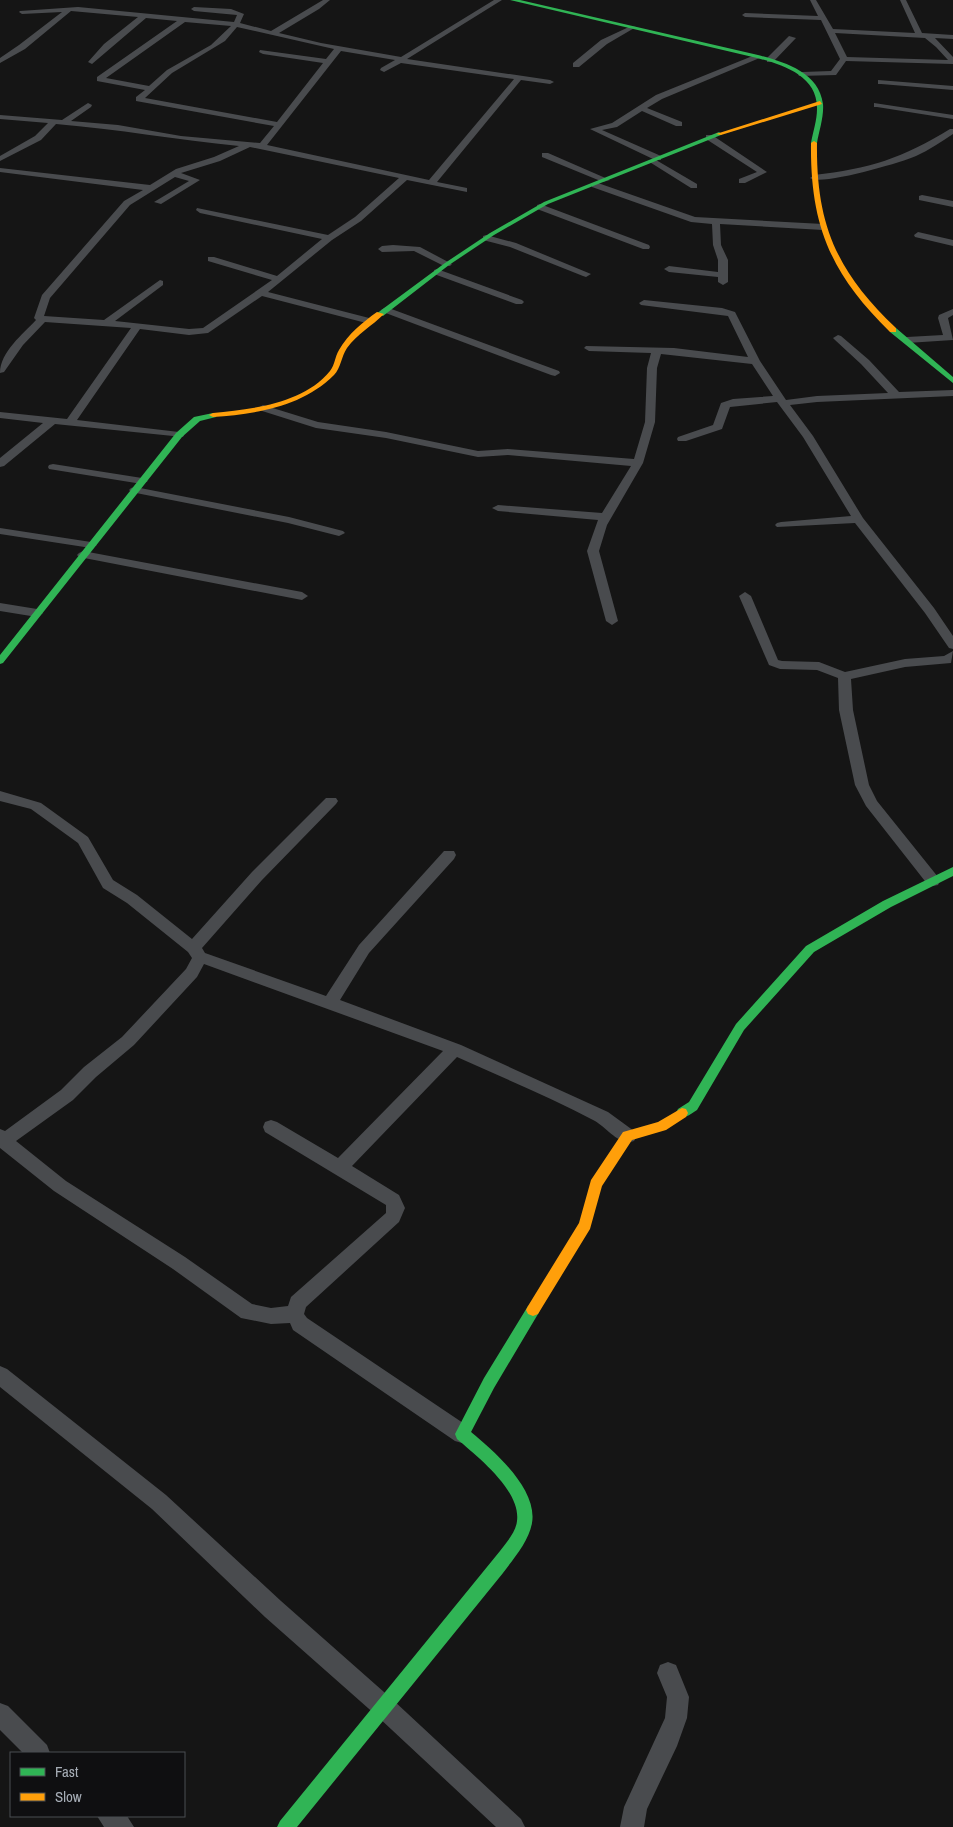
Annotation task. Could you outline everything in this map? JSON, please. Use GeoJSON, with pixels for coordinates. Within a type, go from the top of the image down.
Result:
{"type":"FeatureCollection","features":[{"type":"Feature","properties":{"kind":"street"},"geometry":{"type":"LineString","coordinates":[[271,34],[318,8],[327,0]]}},
{"type":"Feature","properties":{"kind":"street"},"geometry":{"type":"LineString","coordinates":[[384,70],[499,0],[633,28]]}},
{"type":"Feature","properties":{"kind":"street"},"geometry":{"type":"LineString","coordinates":[[512,0],[770,60],[802,74],[817,91],[820,103],[819,121],[814,145],[816,202],[838,264],[850,286],[866,305],[952,380]]}},
{"type":"Feature","properties":{"kind":"street"},"geometry":{"type":"LineString","coordinates":[[812,0],[844,59]]}},
{"type":"Feature","properties":{"kind":"street"},"geometry":{"type":"LineString","coordinates":[[903,0],[907,12],[924,36],[939,45],[953,62]]}},
{"type":"Feature","properties":{"kind":"street"},"geometry":{"type":"LineString","coordinates":[[0,61],[74,9],[92,3]]}},
{"type":"Feature","properties":{"kind":"street"},"geometry":{"type":"LineString","coordinates":[[22,12],[74,9],[238,25],[271,34],[450,69],[550,82]]}},
{"type":"Feature","properties":{"kind":"street"},"geometry":{"type":"LineString","coordinates":[[194,9],[239,12],[241,14],[238,25],[211,49],[173,70],[140,99],[280,125]]}},
{"type":"Feature","properties":{"kind":"street"},"geometry":{"type":"LineString","coordinates":[[745,15],[822,18]]}},
{"type":"Feature","properties":{"kind":"street"},"geometry":{"type":"LineString","coordinates":[[92,62],[107,46],[144,16]]}},
{"type":"Feature","properties":{"kind":"street"},"geometry":{"type":"LineString","coordinates":[[151,89],[100,79],[184,19]]}},
{"type":"Feature","properties":{"kind":"street"},"geometry":{"type":"LineString","coordinates":[[576,65],[604,42],[633,28]]}},
{"type":"Feature","properties":{"kind":"street"},"geometry":{"type":"LineString","coordinates":[[830,31],[953,37]]}},
{"type":"Feature","properties":{"kind":"street"},"geometry":{"type":"LineString","coordinates":[[770,60],[792,38]]}},
{"type":"Feature","properties":{"kind":"street"},"geometry":{"type":"LineString","coordinates":[[262,146],[339,48]]}},
{"type":"Feature","properties":{"kind":"street"},"geometry":{"type":"LineString","coordinates":[[263,52],[327,61]]}},
{"type":"Feature","properties":{"kind":"street"},"geometry":{"type":"LineString","coordinates":[[694,186],[655,159],[594,129],[614,124],[660,97],[758,57]]}},
{"type":"Feature","properties":{"kind":"street"},"geometry":{"type":"LineString","coordinates":[[844,59],[953,62]]}},
{"type":"Feature","properties":{"kind":"street"},"geometry":{"type":"LineString","coordinates":[[802,74],[833,73],[844,59]]}},
{"type":"Feature","properties":{"kind":"street"},"geometry":{"type":"LineString","coordinates":[[432,182],[519,78]]}},
{"type":"Feature","properties":{"kind":"street"},"geometry":{"type":"LineString","coordinates":[[881,82],[953,88]]}},
{"type":"Feature","properties":{"kind":"street"},"geometry":{"type":"LineString","coordinates":[[0,661],[36,612],[178,435],[197,419],[212,414],[251,412],[289,400],[315,387],[333,372],[342,350],[370,322],[447,264],[486,238],[540,207],[709,138],[820,103]]}},
{"type":"Feature","properties":{"kind":"street"},"geometry":{"type":"LineString","coordinates":[[63,123],[88,105]]}},
{"type":"Feature","properties":{"kind":"street"},"geometry":{"type":"LineString","coordinates":[[877,106],[953,117]]}},
{"type":"Feature","properties":{"kind":"street"},"geometry":{"type":"LineString","coordinates":[[641,108],[679,124]]}},
{"type":"Feature","properties":{"kind":"street"},"geometry":{"type":"LineString","coordinates":[[0,117],[53,123],[118,127],[153,134],[262,146],[464,190]]}},
{"type":"Feature","properties":{"kind":"street"},"geometry":{"type":"LineString","coordinates":[[0,159],[38,138],[53,123]]}},
{"type":"Feature","properties":{"kind":"street"},"geometry":{"type":"LineString","coordinates":[[814,178],[854,172],[908,156],[922,150],[953,130]]}},
{"type":"Feature","properties":{"kind":"street"},"geometry":{"type":"LineString","coordinates":[[709,138],[763,172],[742,181]]}},
{"type":"Feature","properties":{"kind":"street"},"geometry":{"type":"LineString","coordinates":[[248,145],[217,160],[175,174],[127,203],[45,297],[39,314],[40,318],[43,320],[106,323],[198,333],[211,328],[262,292],[329,238],[358,220],[406,177]]}},
{"type":"Feature","properties":{"kind":"street"},"geometry":{"type":"LineString","coordinates":[[545,155],[606,180]]}},
{"type":"Feature","properties":{"kind":"street"},"geometry":{"type":"LineString","coordinates":[[0,170],[150,188]]}},
{"type":"Feature","properties":{"kind":"street"},"geometry":{"type":"LineString","coordinates":[[158,202],[196,180],[175,174]]}},
{"type":"Feature","properties":{"kind":"street"},"geometry":{"type":"LineString","coordinates":[[594,185],[688,218],[716,222],[823,226]]}},
{"type":"Feature","properties":{"kind":"street"},"geometry":{"type":"LineString","coordinates":[[922,198],[953,204]]}},
{"type":"Feature","properties":{"kind":"street"},"geometry":{"type":"LineString","coordinates":[[540,207],[646,247]]}},
{"type":"Feature","properties":{"kind":"street"},"geometry":{"type":"LineString","coordinates":[[200,210],[329,238]]}},
{"type":"Feature","properties":{"kind":"street"},"geometry":{"type":"LineString","coordinates":[[669,269],[723,279],[723,260],[717,245],[716,222]]}},
{"type":"Feature","properties":{"kind":"street"},"geometry":{"type":"LineString","coordinates":[[918,235],[953,243]]}},
{"type":"Feature","properties":{"kind":"street"},"geometry":{"type":"LineString","coordinates":[[486,238],[513,245],[586,274]]}},
{"type":"Feature","properties":{"kind":"street"},"geometry":{"type":"LineString","coordinates":[[382,249],[406,246],[415,247],[447,264]]}},
{"type":"Feature","properties":{"kind":"street"},"geometry":{"type":"LineString","coordinates":[[211,259],[278,279]]}},
{"type":"Feature","properties":{"kind":"street"},"geometry":{"type":"LineString","coordinates":[[437,272],[519,302]]}},
{"type":"Feature","properties":{"kind":"street"},"geometry":{"type":"LineString","coordinates":[[106,323],[160,283]]}},
{"type":"Feature","properties":{"kind":"street"},"geometry":{"type":"LineString","coordinates":[[262,292],[370,322]]}},
{"type":"Feature","properties":{"kind":"street"},"geometry":{"type":"LineString","coordinates":[[644,303],[722,311],[732,314],[755,361],[808,436],[858,520],[930,611],[953,644]]}},
{"type":"Feature","properties":{"kind":"street"},"geometry":{"type":"LineString","coordinates":[[386,310],[555,373]]}},
{"type":"Feature","properties":{"kind":"street"},"geometry":{"type":"LineString","coordinates":[[907,340],[951,337],[943,318],[944,315],[953,312]]}},
{"type":"Feature","properties":{"kind":"street"},"geometry":{"type":"LineString","coordinates":[[0,370],[20,343],[43,320]]}},
{"type":"Feature","properties":{"kind":"street"},"geometry":{"type":"LineString","coordinates":[[70,423],[138,326]]}},
{"type":"Feature","properties":{"kind":"street"},"geometry":{"type":"LineString","coordinates":[[838,338],[865,362],[897,396]]}},
{"type":"Feature","properties":{"kind":"street"},"geometry":{"type":"LineString","coordinates":[[589,348],[657,351],[755,361]]}},
{"type":"Feature","properties":{"kind":"street"},"geometry":{"type":"LineString","coordinates":[[612,621],[593,551],[606,517],[638,463],[650,422],[652,368],[657,351]]}},
{"type":"Feature","properties":{"kind":"street"},"geometry":{"type":"LineString","coordinates":[[682,438],[718,427],[725,404],[733,402],[953,393]]}},
{"type":"Feature","properties":{"kind":"street"},"geometry":{"type":"LineString","coordinates":[[263,408],[316,425],[386,435],[470,453],[508,452],[638,463]]}},
{"type":"Feature","properties":{"kind":"street"},"geometry":{"type":"LineString","coordinates":[[0,416],[178,435]]}},
{"type":"Feature","properties":{"kind":"street"},"geometry":{"type":"LineString","coordinates":[[0,464],[52,421]]}},
{"type":"Feature","properties":{"kind":"street"},"geometry":{"type":"LineString","coordinates":[[53,467],[290,520],[339,533]]}},
{"type":"Feature","properties":{"kind":"street"},"geometry":{"type":"LineString","coordinates":[[498,508],[606,517]]}},
{"type":"Feature","properties":{"kind":"street"},"geometry":{"type":"LineString","coordinates":[[781,526],[858,520]]}},
{"type":"Feature","properties":{"kind":"street"},"geometry":{"type":"LineString","coordinates":[[0,531],[91,545]]}},
{"type":"Feature","properties":{"kind":"street"},"geometry":{"type":"LineString","coordinates":[[83,555],[302,596]]}},
{"type":"Feature","properties":{"kind":"street"},"geometry":{"type":"LineString","coordinates":[[745,596],[773,662],[780,666],[819,666],[844,676],[905,663],[947,660],[953,655]]}},
{"type":"Feature","properties":{"kind":"street"},"geometry":{"type":"LineString","coordinates":[[0,607],[36,612]]}},
{"type":"Feature","properties":{"kind":"street"},"geometry":{"type":"LineString","coordinates":[[844,676],[846,710],[862,784],[871,802],[933,881]]}},
{"type":"Feature","properties":{"kind":"street"},"geometry":{"type":"LineString","coordinates":[[0,796],[36,806],[83,840],[108,884],[132,899],[196,952],[455,1049],[602,1117],[628,1136]]}},
{"type":"Feature","properties":{"kind":"street"},"geometry":{"type":"LineString","coordinates":[[295,1314],[271,1316],[248,1312],[179,1263],[60,1186],[2,1138],[67,1095],[90,1072],[128,1041],[192,973],[196,952],[257,876],[331,801]]}},
{"type":"Feature","properties":{"kind":"street"},"geometry":{"type":"LineString","coordinates":[[330,1002],[364,950],[449,855]]}},
{"type":"Feature","properties":{"kind":"street"},"geometry":{"type":"LineString","coordinates":[[462,1434],[489,1383],[585,1225],[596,1184],[628,1136],[662,1126],[693,1106],[740,1027],[810,948],[887,904],[953,871]]}},
{"type":"Feature","properties":{"kind":"street"},"geometry":{"type":"LineString","coordinates":[[339,1168],[455,1049]]}},
{"type":"Feature","properties":{"kind":"street"},"geometry":{"type":"LineString","coordinates":[[271,1127],[393,1200],[396,1208],[393,1217],[298,1303],[295,1314],[300,1324],[462,1434],[478,1447],[502,1472],[522,1500],[525,1521],[514,1544],[420,1666],[286,1827]]}},
{"type":"Feature","properties":{"kind":"street"},"geometry":{"type":"LineString","coordinates":[[0,1375],[159,1502],[273,1609],[385,1708],[513,1827]]}},
{"type":"Feature","properties":{"kind":"street"},"geometry":{"type":"LineString","coordinates":[[632,1827],[636,1807],[669,1738],[676,1718],[678,1697],[668,1673]]}},
{"type":"Feature","properties":{"kind":"street"},"geometry":{"type":"LineString","coordinates":[[0,1714],[38,1752]]}},
{"type":"Feature","properties":{"kind":"street"},"geometry":{"type":"LineString","coordinates":[[109,1817],[122,1827]]}},
{"type":"Feature","properties":{"kind":"traffic: fast"},"geometry":{"type":"LineString","coordinates":[[513,0],[758,57],[788,67],[806,78],[818,94],[820,114],[814,143]]}},
{"type":"Feature","properties":{"kind":"traffic: fast"},"geometry":{"type":"LineString","coordinates":[[380,314],[447,264],[492,234],[546,203],[719,134]]}},
{"type":"Feature","properties":{"kind":"traffic: fast"},"geometry":{"type":"LineString","coordinates":[[893,330],[953,381]]}},
{"type":"Feature","properties":{"kind":"traffic: fast"},"geometry":{"type":"LineString","coordinates":[[0,661],[179,435],[197,419],[213,415]]}},
{"type":"Feature","properties":{"kind":"traffic: fast"},"geometry":{"type":"LineString","coordinates":[[682,1113],[693,1106],[740,1027],[810,949],[887,904],[953,871]]}},
{"type":"Feature","properties":{"kind":"traffic: fast"},"geometry":{"type":"LineString","coordinates":[[286,1827],[497,1567],[513,1546],[523,1528],[525,1510],[513,1485],[462,1434],[489,1383],[533,1310]]}},
{"type":"Feature","properties":{"kind":"traffic: slow"},"geometry":{"type":"LineString","coordinates":[[719,134],[820,103]]}},
{"type":"Feature","properties":{"kind":"traffic: slow"},"geometry":{"type":"LineString","coordinates":[[814,143],[816,197],[830,246],[856,290],[873,311],[893,330]]}},
{"type":"Feature","properties":{"kind":"traffic: slow"},"geometry":{"type":"LineString","coordinates":[[213,415],[261,409],[292,400],[307,393],[334,371],[341,352],[348,342],[364,326],[380,314]]}},
{"type":"Feature","properties":{"kind":"traffic: slow"},"geometry":{"type":"LineString","coordinates":[[533,1310],[585,1225],[596,1184],[628,1136],[662,1126],[682,1113]]}}]}
